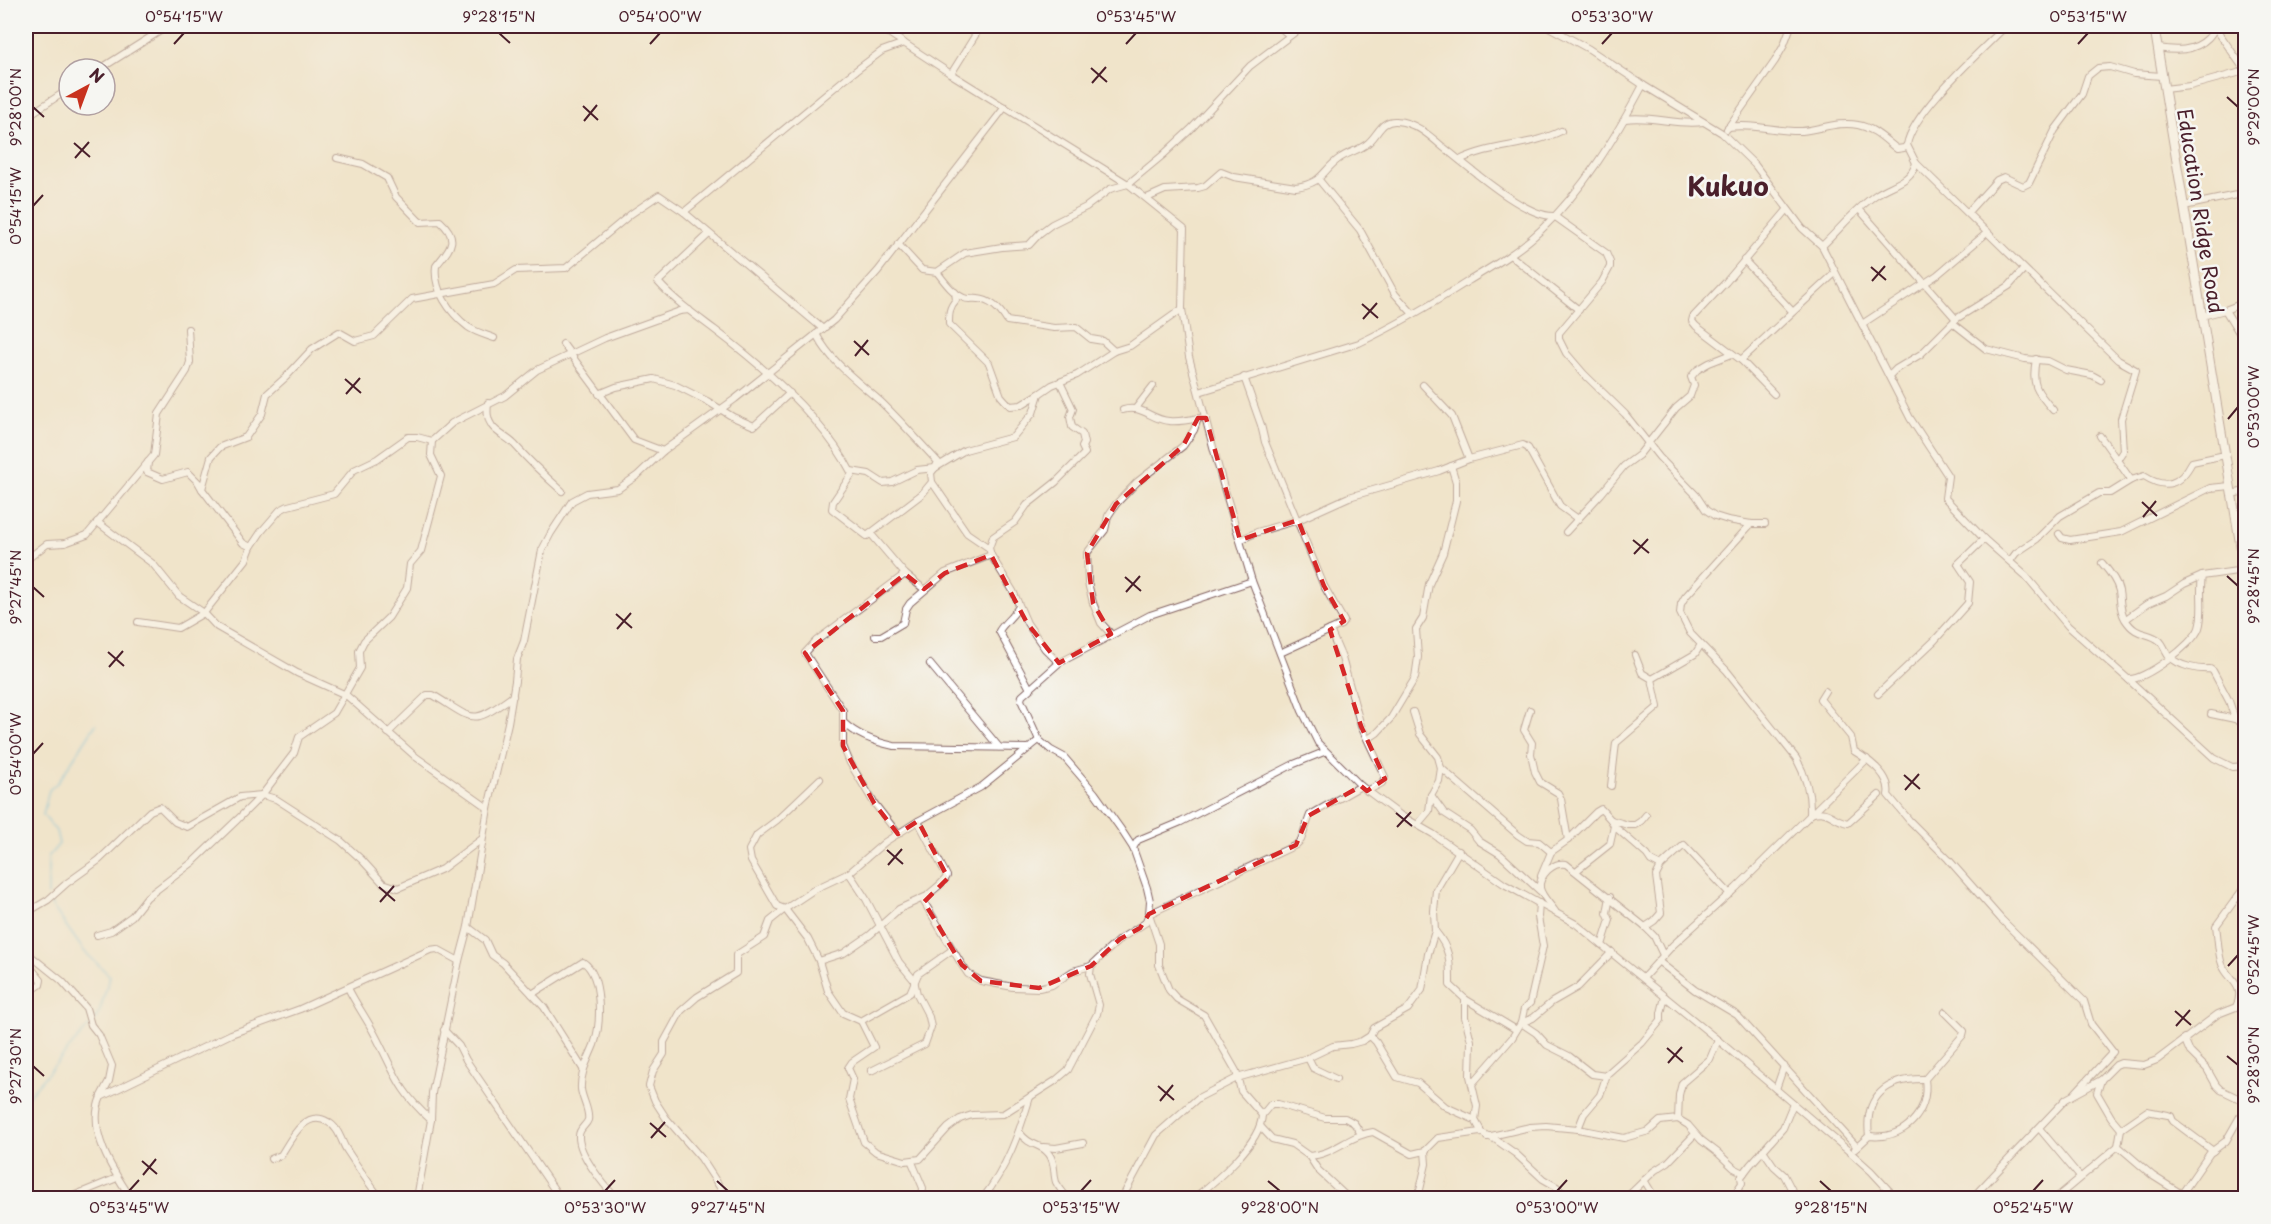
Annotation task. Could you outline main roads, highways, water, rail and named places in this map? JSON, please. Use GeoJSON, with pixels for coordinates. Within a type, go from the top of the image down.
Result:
{"type":"FeatureCollection","features":[{"type":"Feature","properties":{"kind":"main road","name":"Education Ridge Road"},"geometry":{"type":"LineString","coordinates":[[2154,26],[2245,575]]}},
{"type":"Feature","properties":{"kind":"waterway"},"geometry":{"type":"LineString","coordinates":[[48,895],[48,857],[59,844],[56,831],[43,815],[49,790],[59,781],[96,724]]}},
{"type":"Feature","properties":{"kind":"waterway"},"geometry":{"type":"LineString","coordinates":[[50,903],[84,951],[110,976],[99,1013],[92,1023]]}},
{"type":"Feature","properties":{"kind":"waterway"},"geometry":{"type":"LineString","coordinates":[[26,1098],[89,1026]]}},
{"type":"Feature","properties":{"kind":"district","name":"Kukuo"},"geometry":{"type":"Point","coordinates":[1728,185]}}]}
